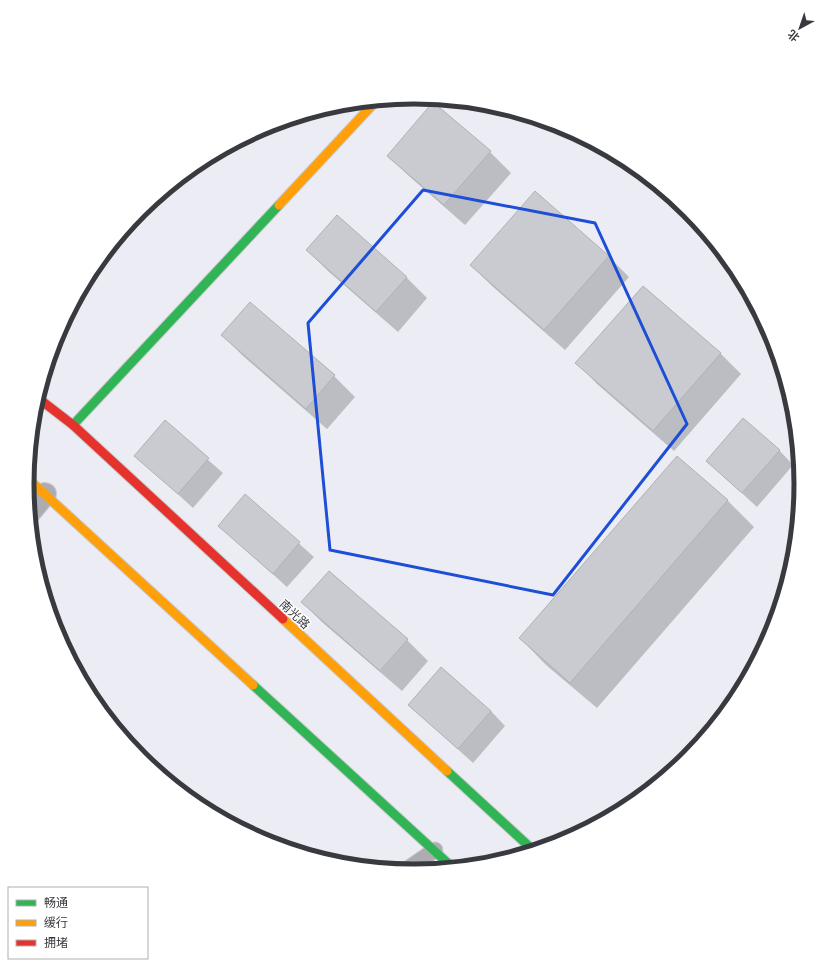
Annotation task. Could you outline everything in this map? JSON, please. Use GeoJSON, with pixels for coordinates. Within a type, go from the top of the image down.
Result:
{"type":"FeatureCollection","features":[{"type":"Feature","properties":{"kind":"main road"},"geometry":{"type":"LineString","coordinates":[[73,425],[371,106]]}},
{"type":"Feature","properties":{"kind":"main road","name":"南光路"},"geometry":{"type":"LineString","coordinates":[[43,402],[73,425],[528,846]]}},
{"type":"Feature","properties":{"kind":"main road"},"geometry":{"type":"LineString","coordinates":[[34,484],[447,862]]}},
{"type":"Feature","properties":{"kind":"street"},"geometry":{"type":"LineString","coordinates":[[35,506],[45,494]]}},
{"type":"Feature","properties":{"kind":"lane"},"geometry":{"type":"LineString","coordinates":[[415,864],[435,850]]}},
{"type":"Feature","properties":{"kind":"highlighted area"},"geometry":{"type":"Polygon","coordinates":[[[423,190],[595,223],[687,424],[553,595],[330,550],[308,323],[423,190]]]}},
{"type":"Feature","properties":{"kind":"building"},"geometry":{"type":"Polygon","coordinates":[[[431,104],[435,104],[491,151],[444,205],[387,156],[431,104]]]}},
{"type":"Feature","properties":{"kind":"building"},"geometry":{"type":"Polygon","coordinates":[[[535,191],[609,256],[544,330],[470,265],[535,191]]]}},
{"type":"Feature","properties":{"kind":"building"},"geometry":{"type":"Polygon","coordinates":[[[337,215],[407,277],[376,312],[306,250],[337,215]]]}},
{"type":"Feature","properties":{"kind":"building"},"geometry":{"type":"Polygon","coordinates":[[[643,286],[721,353],[653,431],[575,363],[643,286]]]}},
{"type":"Feature","properties":{"kind":"building"},"geometry":{"type":"Polygon","coordinates":[[[250,302],[335,375],[306,409],[221,335],[250,302]]]}},
{"type":"Feature","properties":{"kind":"building"},"geometry":{"type":"Polygon","coordinates":[[[743,418],[780,450],[742,493],[706,461],[743,418]]]}},
{"type":"Feature","properties":{"kind":"building"},"geometry":{"type":"Polygon","coordinates":[[[165,420],[209,458],[178,494],[134,456],[165,420]]]}},
{"type":"Feature","properties":{"kind":"building"},"geometry":{"type":"Polygon","coordinates":[[[677,456],[728,500],[570,683],[519,638],[677,456]]]}},
{"type":"Feature","properties":{"kind":"building"},"geometry":{"type":"Polygon","coordinates":[[[245,494],[300,542],[273,574],[218,526],[245,494]]]}},
{"type":"Feature","properties":{"kind":"building"},"geometry":{"type":"Polygon","coordinates":[[[329,571],[408,639],[380,671],[301,602],[329,571]]]}},
{"type":"Feature","properties":{"kind":"building"},"geometry":{"type":"Polygon","coordinates":[[[441,667],[491,711],[458,749],[408,705],[441,667]]]}},
{"type":"Feature","properties":{"kind":"traffic: fast"},"geometry":{"type":"LineString","coordinates":[[73,425],[279,205]]}},
{"type":"Feature","properties":{"kind":"traffic: fast"},"geometry":{"type":"LineString","coordinates":[[253,685],[447,862]]}},
{"type":"Feature","properties":{"kind":"traffic: fast"},"geometry":{"type":"LineString","coordinates":[[447,771],[528,846]]}},
{"type":"Feature","properties":{"kind":"traffic: slow"},"geometry":{"type":"LineString","coordinates":[[279,205],[371,106]]}},
{"type":"Feature","properties":{"kind":"traffic: slow"},"geometry":{"type":"LineString","coordinates":[[34,484],[253,685]]}},
{"type":"Feature","properties":{"kind":"traffic: slow"},"geometry":{"type":"LineString","coordinates":[[283,619],[447,771]]}},
{"type":"Feature","properties":{"kind":"traffic: jam"},"geometry":{"type":"LineString","coordinates":[[43,402],[73,425],[283,619]]}}]}
